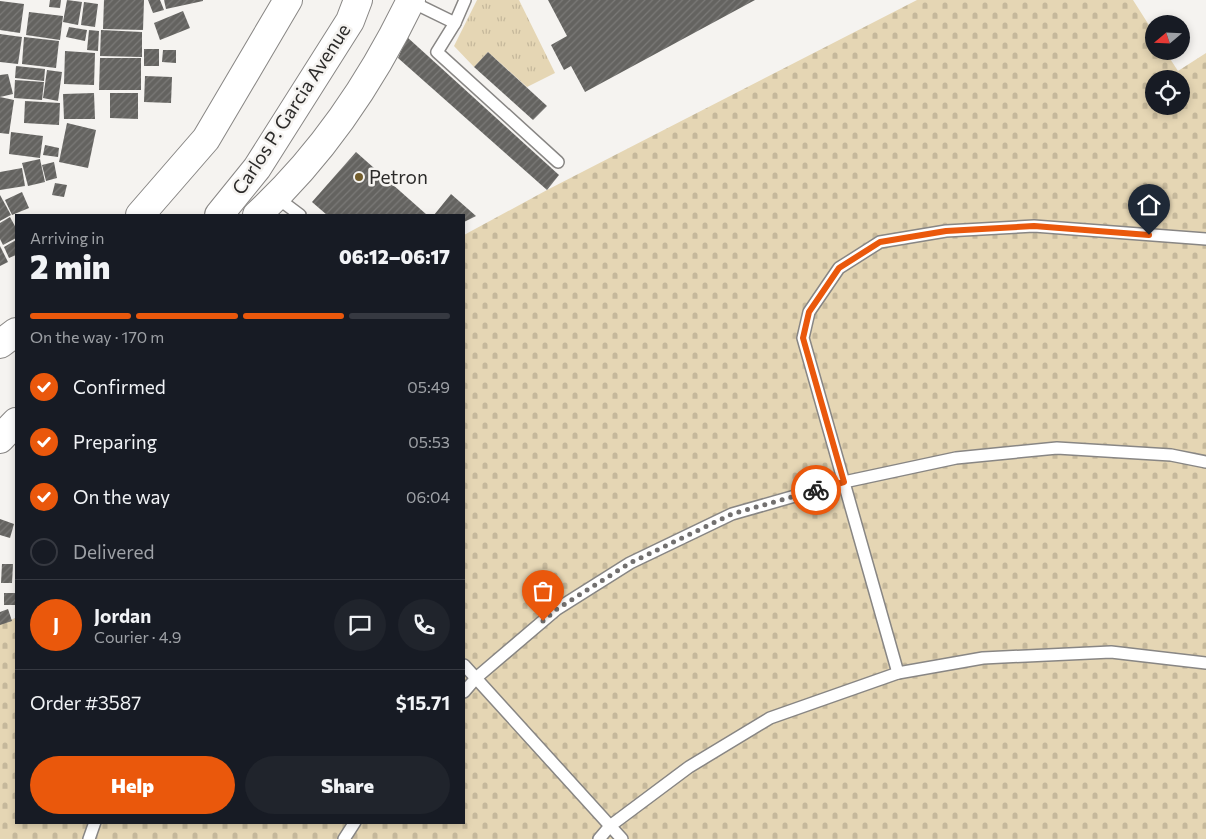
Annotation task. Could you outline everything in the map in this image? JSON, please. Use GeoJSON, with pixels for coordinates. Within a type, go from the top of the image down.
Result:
{"type":"FeatureCollection","features":[{"type":"Feature","properties":{"kind":"main road"},"geometry":{"type":"LineString","coordinates":[[141,214],[206,139],[288,0]]}},
{"type":"Feature","properties":{"kind":"main road","name":"Carlos P. Garcia Avenue"},"geometry":{"type":"LineString","coordinates":[[220,214],[257,168],[350,21],[358,0]]}},
{"type":"Feature","properties":{"kind":"main road"},"geometry":{"type":"LineString","coordinates":[[267,206],[315,152],[347,110],[388,44],[410,1]]}},
{"type":"Feature","properties":{"kind":"main road"},"geometry":{"type":"LineString","coordinates":[[0,420],[15,411]]}},
{"type":"Feature","properties":{"kind":"main road"},"geometry":{"type":"LineString","coordinates":[[0,439],[15,423]]}},
{"type":"Feature","properties":{"kind":"lane"},"geometry":{"type":"LineString","coordinates":[[466,0],[438,52],[558,162]]}},
{"type":"Feature","properties":{"kind":"lane"},"geometry":{"type":"LineString","coordinates":[[410,1],[455,23]]}},
{"type":"Feature","properties":{"kind":"lane"},"geometry":{"type":"LineString","coordinates":[[267,206],[296,214]]}},
{"type":"Feature","properties":{"kind":"lane"},"geometry":{"type":"LineString","coordinates":[[898,672],[803,338],[809,312],[839,268],[880,242],[946,231],[1034,226],[1206,239]]}},
{"type":"Feature","properties":{"kind":"lane"},"geometry":{"type":"LineString","coordinates":[[465,691],[476,678],[557,609],[630,563],[732,514],[844,482],[956,458],[1057,448],[1171,455],[1206,462]]}},
{"type":"Feature","properties":{"kind":"lane"},"geometry":{"type":"LineString","coordinates":[[599,839],[610,826],[689,767],[770,718],[898,672],[983,658],[1111,652],[1206,663]]}},
{"type":"Feature","properties":{"kind":"lane"},"geometry":{"type":"LineString","coordinates":[[465,666],[622,839]]}},
{"type":"Feature","properties":{"kind":"lane"},"geometry":{"type":"LineString","coordinates":[[89,839],[94,824]]}},
{"type":"Feature","properties":{"kind":"lane"},"geometry":{"type":"LineString","coordinates":[[344,839],[354,824]]}},
{"type":"Feature","properties":{"kind":"green space"},"geometry":{"type":"Polygon","coordinates":[[[477,0],[519,0],[555,73],[527,87],[488,52],[474,67],[454,46],[477,0]]]}},
{"type":"Feature","properties":{"kind":"green space"},"geometry":{"type":"Polygon","coordinates":[[[917,0],[1133,0],[1145,19],[1145,60],[1171,60],[1177,70],[1145,70],[1145,115],[1190,115],[1190,70],[1180,70],[1206,53],[1206,839],[0,839],[0,623],[15,618],[15,824],[465,824],[465,234],[547,190],[917,0]]]}},
{"type":"Feature","properties":{"kind":"building"},"geometry":{"type":"Polygon","coordinates":[[[50,0],[61,0],[60,8],[49,7],[50,0]]]}},
{"type":"Feature","properties":{"kind":"building"},"geometry":{"type":"Polygon","coordinates":[[[67,0],[82,2],[78,25],[63,22],[67,0]]]}},
{"type":"Feature","properties":{"kind":"building"},"geometry":{"type":"Polygon","coordinates":[[[104,0],[144,0],[143,30],[103,29],[104,0]]]}},
{"type":"Feature","properties":{"kind":"building"},"geometry":{"type":"Polygon","coordinates":[[[148,0],[160,0],[164,10],[153,13],[148,0]]]}},
{"type":"Feature","properties":{"kind":"building"},"geometry":{"type":"Polygon","coordinates":[[[164,0],[203,0],[203,1],[166,9],[164,0]]]}},
{"type":"Feature","properties":{"kind":"building"},"geometry":{"type":"Polygon","coordinates":[[[548,0],[755,0],[585,92],[571,66],[564,70],[551,45],[567,36],[548,0]]]}},
{"type":"Feature","properties":{"kind":"building"},"geometry":{"type":"Polygon","coordinates":[[[0,1],[24,4],[20,33],[0,30],[0,1]]]}},
{"type":"Feature","properties":{"kind":"building"},"geometry":{"type":"Polygon","coordinates":[[[84,2],[98,4],[95,27],[81,25],[84,2]]]}},
{"type":"Feature","properties":{"kind":"building"},"geometry":{"type":"Polygon","coordinates":[[[183,11],[190,28],[160,40],[154,23],[183,11]]]}},
{"type":"Feature","properties":{"kind":"building"},"geometry":{"type":"Polygon","coordinates":[[[29,12],[63,16],[60,40],[26,35],[29,12]]]}},
{"type":"Feature","properties":{"kind":"building"},"geometry":{"type":"Polygon","coordinates":[[[69,27],[87,30],[85,41],[66,37],[69,27]]]}},
{"type":"Feature","properties":{"kind":"building"},"geometry":{"type":"Polygon","coordinates":[[[89,30],[99,31],[98,51],[87,50],[89,30]]]}},
{"type":"Feature","properties":{"kind":"building"},"geometry":{"type":"Polygon","coordinates":[[[101,30],[142,32],[142,57],[100,56],[101,30]]]}},
{"type":"Feature","properties":{"kind":"building"},"geometry":{"type":"Polygon","coordinates":[[[0,34],[22,37],[18,64],[0,62],[0,34]]]}},
{"type":"Feature","properties":{"kind":"building"},"geometry":{"type":"Polygon","coordinates":[[[24,37],[59,41],[56,68],[22,64],[24,37]]]}},
{"type":"Feature","properties":{"kind":"building"},"geometry":{"type":"Polygon","coordinates":[[[407,37],[559,175],[547,190],[398,58],[407,37]]]}},
{"type":"Feature","properties":{"kind":"building"},"geometry":{"type":"Polygon","coordinates":[[[144,49],[159,49],[159,66],[144,66],[144,49]]]}},
{"type":"Feature","properties":{"kind":"building"},"geometry":{"type":"Polygon","coordinates":[[[163,50],[176,50],[176,63],[162,62],[163,50]]]}},
{"type":"Feature","properties":{"kind":"building"},"geometry":{"type":"Polygon","coordinates":[[[65,51],[95,53],[94,85],[64,84],[65,51]]]}},
{"type":"Feature","properties":{"kind":"building"},"geometry":{"type":"Polygon","coordinates":[[[488,52],[547,106],[533,120],[474,67],[488,52]]]}},
{"type":"Feature","properties":{"kind":"building"},"geometry":{"type":"Polygon","coordinates":[[[100,58],[141,58],[141,90],[99,90],[100,58]]]}},
{"type":"Feature","properties":{"kind":"building"},"geometry":{"type":"Polygon","coordinates":[[[16,66],[45,69],[44,81],[15,78],[16,66]]]}},
{"type":"Feature","properties":{"kind":"building"},"geometry":{"type":"Polygon","coordinates":[[[47,70],[62,72],[58,101],[43,98],[47,70]]]}},
{"type":"Feature","properties":{"kind":"building"},"geometry":{"type":"Polygon","coordinates":[[[8,74],[13,94],[0,97],[0,75],[8,74]]]}},
{"type":"Feature","properties":{"kind":"building"},"geometry":{"type":"Polygon","coordinates":[[[145,76],[172,77],[171,103],[144,102],[145,76]]]}},
{"type":"Feature","properties":{"kind":"building"},"geometry":{"type":"Polygon","coordinates":[[[15,80],[44,82],[42,100],[14,98],[15,80]]]}},
{"type":"Feature","properties":{"kind":"building"},"geometry":{"type":"Polygon","coordinates":[[[94,93],[95,119],[64,119],[63,94],[94,93]]]}},
{"type":"Feature","properties":{"kind":"building"},"geometry":{"type":"Polygon","coordinates":[[[110,93],[138,93],[138,119],[110,118],[110,93]]]}},
{"type":"Feature","properties":{"kind":"building"},"geometry":{"type":"Polygon","coordinates":[[[0,97],[14,100],[9,134],[0,133],[0,97]]]}},
{"type":"Feature","properties":{"kind":"building"},"geometry":{"type":"Polygon","coordinates":[[[25,101],[60,103],[59,125],[24,123],[25,101]]]}},
{"type":"Feature","properties":{"kind":"building"},"geometry":{"type":"Polygon","coordinates":[[[67,123],[96,130],[88,168],[59,162],[67,123]]]}},
{"type":"Feature","properties":{"kind":"building"},"geometry":{"type":"Polygon","coordinates":[[[11,132],[43,136],[40,158],[9,154],[11,132]]]}},
{"type":"Feature","properties":{"kind":"building"},"geometry":{"type":"Polygon","coordinates":[[[45,145],[59,148],[58,157],[43,155],[45,145]]]}},
{"type":"Feature","properties":{"kind":"building","name":"Petron"},"geometry":{"type":"Polygon","coordinates":[[[356,152],[426,214],[326,214],[312,202],[356,152]]]}},
{"type":"Feature","properties":{"kind":"building"},"geometry":{"type":"Polygon","coordinates":[[[40,159],[45,182],[28,186],[22,163],[40,159]]]}},
{"type":"Feature","properties":{"kind":"building"},"geometry":{"type":"Polygon","coordinates":[[[54,162],[57,178],[46,181],[42,165],[54,162]]]}},
{"type":"Feature","properties":{"kind":"building"},"geometry":{"type":"Polygon","coordinates":[[[22,168],[25,186],[0,190],[0,172],[22,168]]]}},
{"type":"Feature","properties":{"kind":"building"},"geometry":{"type":"Polygon","coordinates":[[[55,183],[67,185],[64,197],[52,195],[55,183]]]}},
{"type":"Feature","properties":{"kind":"building"},"geometry":{"type":"Polygon","coordinates":[[[22,192],[29,208],[12,215],[5,200],[22,192]]]}},
{"type":"Feature","properties":{"kind":"building"},"geometry":{"type":"Polygon","coordinates":[[[451,194],[476,216],[465,222],[465,214],[435,214],[451,194]]]}},
{"type":"Feature","properties":{"kind":"building"},"geometry":{"type":"Polygon","coordinates":[[[0,195],[11,215],[0,221],[0,195]]]}},
{"type":"Feature","properties":{"kind":"building"},"geometry":{"type":"Polygon","coordinates":[[[10,217],[15,226],[15,239],[3,245],[0,239],[0,223],[10,217]]]}},
{"type":"Feature","properties":{"kind":"building"},"geometry":{"type":"Polygon","coordinates":[[[15,241],[15,255],[9,258],[4,247],[15,241]]]}},
{"type":"Feature","properties":{"kind":"building"},"geometry":{"type":"Polygon","coordinates":[[[0,246],[8,262],[0,266],[0,246]]]}},
{"type":"Feature","properties":{"kind":"building"},"geometry":{"type":"Polygon","coordinates":[[[0,519],[14,524],[10,538],[0,535],[0,519]]]}},
{"type":"Feature","properties":{"kind":"building"},"geometry":{"type":"Polygon","coordinates":[[[2,564],[13,564],[12,583],[1,583],[2,564]]]}},
{"type":"Feature","properties":{"kind":"building"},"geometry":{"type":"Polygon","coordinates":[[[4,593],[15,593],[15,605],[4,605],[4,593]]]}},
{"type":"Feature","properties":{"kind":"building"},"geometry":{"type":"Polygon","coordinates":[[[8,609],[12,621],[0,625],[0,612],[8,609]]]}},
{"type":"Feature","properties":{"kind":"way so far"},"geometry":{"type":"LineString","coordinates":[[543,621],[557,609],[630,563],[732,514],[816,490]]}},
{"type":"Feature","properties":{"kind":"place","name":"Petron"},"geometry":{"type":"Point","coordinates":[359,177]}},
{"type":"Feature","properties":{"kind":"route"},"geometry":{"type":"LineString","coordinates":[[816,490],[844,482],[803,338],[809,312],[839,268],[880,242],[946,231],[1034,226],[1149,235]]}}]}
